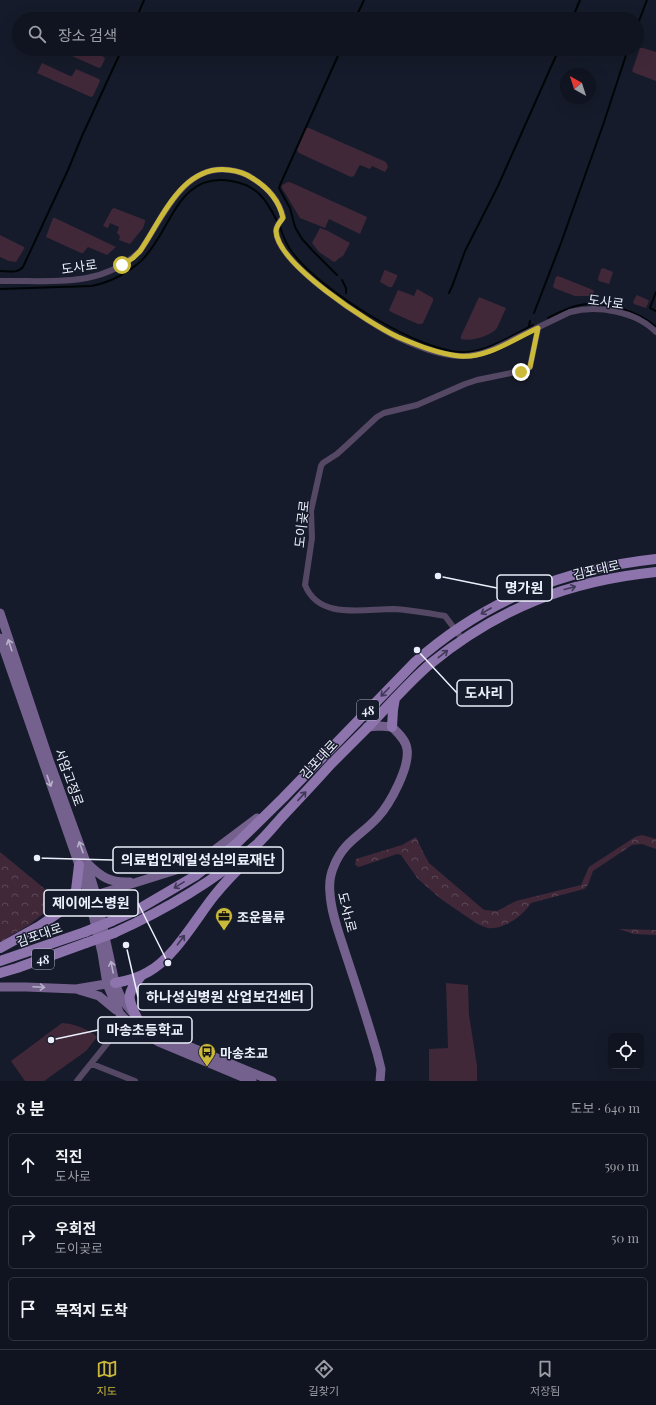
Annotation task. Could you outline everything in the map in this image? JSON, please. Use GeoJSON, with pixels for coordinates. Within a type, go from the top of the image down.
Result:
{"type":"FeatureCollection","features":[{"type":"Feature","properties":{"kind":"main road","name":"김포대로"},"geometry":{"type":"LineString","coordinates":[[0,961],[85,932],[112,921],[137,910],[194,876],[236,844],[415,662],[455,629],[505,600],[553,580],[606,566],[656,559]]}},
{"type":"Feature","properties":{"kind":"main road","name":"김포대로"},"geometry":{"type":"LineString","coordinates":[[0,973],[114,933],[146,919],[186,896],[226,869],[257,844],[395,698],[429,665],[463,640],[508,612],[554,592],[622,576],[656,572]]}},
{"type":"Feature","properties":{"kind":"main road","name":"서암고정로"},"geometry":{"type":"LineString","coordinates":[[0,613],[93,897],[106,952],[111,983]]}},
{"type":"Feature","properties":{"kind":"main road","name":"서암고정로"},"geometry":{"type":"LineString","coordinates":[[0,638],[82,864]]}},
{"type":"Feature","properties":{"kind":"main road"},"geometry":{"type":"LineString","coordinates":[[367,728],[380,726],[392,727],[392,710],[395,698]]}},
{"type":"Feature","properties":{"kind":"main road","name":"도사1로"},"geometry":{"type":"LineString","coordinates":[[380,1081],[381,1069],[377,1053],[340,933],[329,890],[332,873],[340,853],[351,840],[370,825],[382,812],[403,773],[407,758],[407,749],[402,737],[392,727]]}},
{"type":"Feature","properties":{"kind":"main road"},"geometry":{"type":"LineString","coordinates":[[0,948],[38,927],[64,908],[179,869],[213,851],[278,803]]}},
{"type":"Feature","properties":{"kind":"main road"},"geometry":{"type":"LineString","coordinates":[[0,988],[26,987],[76,989],[129,980],[148,972],[170,955],[214,896],[236,871],[266,842],[288,810]]}},
{"type":"Feature","properties":{"kind":"main road"},"geometry":{"type":"LineString","coordinates":[[64,908],[76,890],[82,864],[110,880],[137,882]]}},
{"type":"Feature","properties":{"kind":"main road"},"geometry":{"type":"LineString","coordinates":[[137,1018],[131,1005],[129,995],[133,985],[141,975]]}},
{"type":"Feature","properties":{"kind":"main road"},"geometry":{"type":"LineString","coordinates":[[111,983],[123,1017]]}},
{"type":"Feature","properties":{"kind":"main road"},"geometry":{"type":"LineString","coordinates":[[111,983],[122,1001],[137,1018],[157,1033],[272,1081]]}},
{"type":"Feature","properties":{"kind":"main road"},"geometry":{"type":"LineString","coordinates":[[76,989],[99,996],[141,1032],[159,1042],[252,1081]]}},
{"type":"Feature","properties":{"kind":"street","name":"도사로"},"geometry":{"type":"LineString","coordinates":[[0,280],[43,281],[84,279],[94,278],[114,270],[133,258],[140,251],[172,199],[184,186],[209,170],[226,170],[250,176],[261,183],[275,199],[281,210],[283,218],[276,229],[278,238],[292,260],[304,272],[348,307],[397,336],[434,350],[459,356],[470,356],[495,348],[570,312],[583,308],[625,314],[645,323],[656,332]]}},
{"type":"Feature","properties":{"kind":"street","name":"도이곶로"},"geometry":{"type":"LineString","coordinates":[[463,640],[445,616],[400,610],[352,611],[331,608],[324,606],[307,591],[305,585],[312,538],[311,511],[321,466],[337,454],[377,417],[384,413],[417,405],[477,380],[526,370],[530,367],[538,328]]}},
{"type":"Feature","properties":{"kind":"street"},"geometry":{"type":"LineString","coordinates":[[78,1081],[92,1064],[123,1017]]}},
{"type":"Feature","properties":{"kind":"street"},"geometry":{"type":"LineString","coordinates":[[92,1064],[135,1081]]}},
{"type":"Feature","properties":{"kind":"green space"},"geometry":{"type":"Polygon","coordinates":[[[644,48],[656,52],[656,81],[632,71],[637,56],[644,56],[644,48]]]}},
{"type":"Feature","properties":{"kind":"green space"},"geometry":{"type":"Polygon","coordinates":[[[72,56],[104,57],[105,59],[99,68],[72,56]]]}},
{"type":"Feature","properties":{"kind":"green space"},"geometry":{"type":"Polygon","coordinates":[[[42,63],[70,76],[72,76],[76,69],[99,79],[100,81],[93,96],[91,97],[37,73],[42,63]]]}},
{"type":"Feature","properties":{"kind":"green space"},"geometry":{"type":"Polygon","coordinates":[[[306,128],[386,162],[388,167],[385,172],[372,166],[370,169],[360,165],[354,176],[351,177],[299,153],[297,150],[306,128]]]}},
{"type":"Feature","properties":{"kind":"green space"},"geometry":{"type":"Polygon","coordinates":[[[288,182],[367,217],[360,234],[329,219],[325,228],[300,218],[282,188],[282,185],[288,182]]]}},
{"type":"Feature","properties":{"kind":"green space"},"geometry":{"type":"Polygon","coordinates":[[[114,208],[145,220],[143,228],[130,244],[119,240],[120,236],[117,233],[119,227],[110,223],[108,228],[103,226],[114,208]]]}},
{"type":"Feature","properties":{"kind":"green space"},"geometry":{"type":"Polygon","coordinates":[[[53,218],[116,247],[107,255],[88,247],[83,253],[81,253],[46,237],[53,218]]]}},
{"type":"Feature","properties":{"kind":"green space"},"geometry":{"type":"Polygon","coordinates":[[[320,228],[350,243],[343,256],[334,262],[319,252],[312,243],[320,228]]]}},
{"type":"Feature","properties":{"kind":"green space"},"geometry":{"type":"Polygon","coordinates":[[[0,235],[24,247],[16,262],[0,257],[0,235]]]}},
{"type":"Feature","properties":{"kind":"green space"},"geometry":{"type":"Polygon","coordinates":[[[603,268],[613,272],[609,284],[599,281],[598,279],[601,269],[603,268]]]}},
{"type":"Feature","properties":{"kind":"green space"},"geometry":{"type":"Polygon","coordinates":[[[385,270],[397,275],[392,287],[380,282],[385,270]]]}},
{"type":"Feature","properties":{"kind":"green space"},"geometry":{"type":"Polygon","coordinates":[[[558,276],[593,290],[592,296],[575,296],[554,288],[553,286],[556,277],[558,276]]]}},
{"type":"Feature","properties":{"kind":"green space"},"geometry":{"type":"Polygon","coordinates":[[[417,289],[433,298],[423,323],[421,324],[418,324],[389,310],[398,290],[414,296],[417,289]]]}},
{"type":"Feature","properties":{"kind":"green space"},"geometry":{"type":"Polygon","coordinates":[[[637,295],[649,301],[646,308],[634,304],[633,302],[637,295]]]}},
{"type":"Feature","properties":{"kind":"green space"},"geometry":{"type":"Polygon","coordinates":[[[479,297],[506,308],[497,328],[490,334],[470,340],[461,339],[461,336],[479,297]]]}},
{"type":"Feature","properties":{"kind":"green space"},"geometry":{"type":"Polygon","coordinates":[[[642,835],[656,839],[656,849],[642,844],[632,845],[593,871],[588,885],[584,889],[531,903],[519,917],[507,924],[494,928],[484,927],[476,923],[441,899],[418,879],[401,855],[397,854],[359,867],[355,865],[356,859],[402,845],[416,837],[429,863],[484,910],[497,911],[516,901],[581,885],[589,867],[635,837],[642,835]]]}},
{"type":"Feature","properties":{"kind":"green space"},"geometry":{"type":"Polygon","coordinates":[[[0,852],[57,899],[57,903],[29,925],[0,942],[0,852]]]}},
{"type":"Feature","properties":{"kind":"green space"},"geometry":{"type":"Polygon","coordinates":[[[619,929],[656,930],[656,935],[634,934],[619,929]]]}},
{"type":"Feature","properties":{"kind":"green space"},"geometry":{"type":"Polygon","coordinates":[[[446,983],[468,985],[469,1015],[477,1066],[477,1081],[429,1081],[429,1049],[448,1048],[446,983]]]}},
{"type":"Feature","properties":{"kind":"green space"},"geometry":{"type":"Polygon","coordinates":[[[62,1023],[80,1027],[97,1037],[86,1051],[44,1081],[25,1081],[11,1061],[62,1023]]]}},
{"type":"Feature","properties":{"kind":"waterway"},"geometry":{"type":"LineString","coordinates":[[139,12],[144,0]]}},
{"type":"Feature","properties":{"kind":"waterway"},"geometry":{"type":"LineString","coordinates":[[358,12],[364,0]]}},
{"type":"Feature","properties":{"kind":"waterway"},"geometry":{"type":"LineString","coordinates":[[575,12],[580,0]]}},
{"type":"Feature","properties":{"kind":"waterway"},"geometry":{"type":"LineString","coordinates":[[642,12],[647,0]]}},
{"type":"Feature","properties":{"kind":"waterway"},"geometry":{"type":"LineString","coordinates":[[0,271],[18,271],[23,267],[119,56]]}},
{"type":"Feature","properties":{"kind":"waterway"},"geometry":{"type":"LineString","coordinates":[[337,275],[302,239],[295,227],[290,208],[279,188],[338,56]]}},
{"type":"Feature","properties":{"kind":"waterway"},"geometry":{"type":"LineString","coordinates":[[449,293],[465,251],[498,186],[556,56]]}},
{"type":"Feature","properties":{"kind":"waterway"},"geometry":{"type":"LineString","coordinates":[[534,313],[561,243],[626,56]]}},
{"type":"Feature","properties":{"kind":"waterway"},"geometry":{"type":"LineString","coordinates":[[0,289],[91,286],[118,277],[142,260],[152,248],[187,194],[199,185],[213,181],[231,181],[248,186],[260,194],[269,206],[277,221]]}},
{"type":"Feature","properties":{"kind":"waterway"},"geometry":{"type":"LineString","coordinates":[[280,227],[292,252],[305,267],[324,283],[347,301],[372,317],[399,332],[425,343],[449,350],[468,352],[476,351],[501,342],[533,325]]}},
{"type":"Feature","properties":{"kind":"waterway"},"geometry":{"type":"LineString","coordinates":[[342,280],[346,288],[346,293]]}},
{"type":"Feature","properties":{"kind":"waterway"},"geometry":{"type":"LineString","coordinates":[[656,292],[650,308],[656,311]]}},
{"type":"Feature","properties":{"kind":"waterway"},"geometry":{"type":"LineString","coordinates":[[548,318],[563,310],[576,306],[599,304],[620,308],[631,312],[649,321],[656,327]]}},
{"type":"Feature","properties":{"kind":"waterway"},"geometry":{"type":"LineString","coordinates":[[529,326],[530,321]]}},
{"type":"Feature","properties":{"kind":"place","name":"명가원"},"geometry":{"type":"Point","coordinates":[438,576]}},
{"type":"Feature","properties":{"kind":"place","name":"도사리"},"geometry":{"type":"Point","coordinates":[417,650]}},
{"type":"Feature","properties":{"kind":"place","name":"의료법인제일성심의료재단"},"geometry":{"type":"Point","coordinates":[37,858]}},
{"type":"Feature","properties":{"kind":"place","name":"조운물류"},"geometry":{"type":"Point","coordinates":[224,931]}},
{"type":"Feature","properties":{"kind":"place","name":"하나성심병원 산업보건센터"},"geometry":{"type":"Point","coordinates":[126,945]}},
{"type":"Feature","properties":{"kind":"place","name":"제이에스병원"},"geometry":{"type":"Point","coordinates":[168,963]}},
{"type":"Feature","properties":{"kind":"place","name":"마송초등학교"},"geometry":{"type":"Point","coordinates":[51,1040]}},
{"type":"Feature","properties":{"kind":"place","name":"마송초교"},"geometry":{"type":"Point","coordinates":[207,1067]}},
{"type":"Feature","properties":{"kind":"route"},"geometry":{"type":"LineString","coordinates":[[122,265],[133,258],[140,251],[172,199],[184,186],[209,170],[234,171],[250,176],[261,183],[268,190],[281,210],[283,218],[278,224],[276,233],[282,246],[292,260],[304,272],[348,307],[397,336],[446,354],[459,356],[480,354],[538,328],[530,367],[521,372]]}}]}
